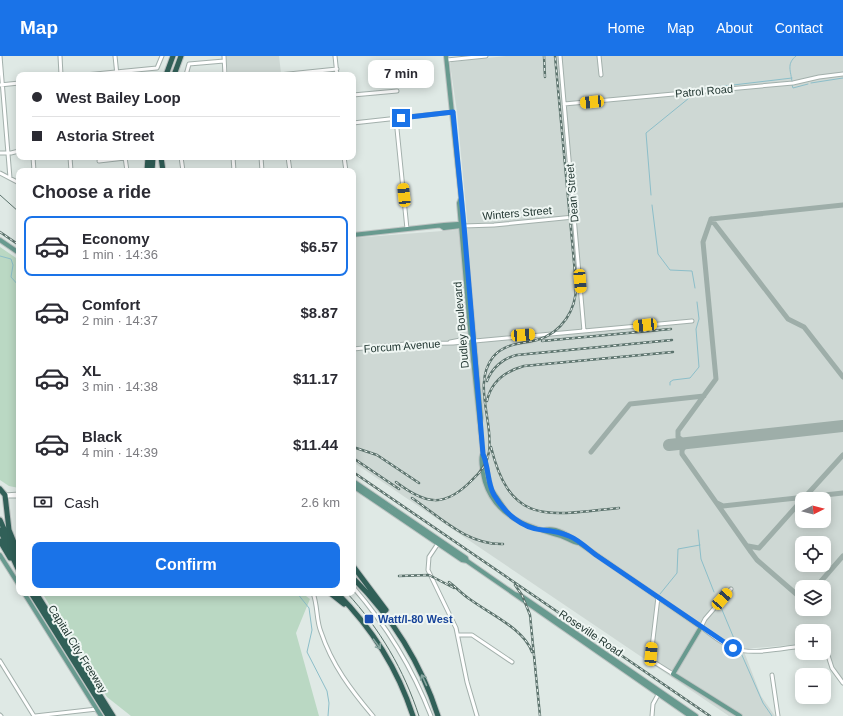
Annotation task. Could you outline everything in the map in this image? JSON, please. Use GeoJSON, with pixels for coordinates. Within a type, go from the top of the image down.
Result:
{"type":"FeatureCollection","features":[{"type":"Feature","properties":{"kind":"highway"},"geometry":{"type":"LineString","coordinates":[[167,72],[173,56]]}},
{"type":"Feature","properties":{"kind":"highway"},"geometry":{"type":"LineString","coordinates":[[175,72],[180,56]]}},
{"type":"Feature","properties":{"kind":"highway"},"geometry":{"type":"LineString","coordinates":[[0,489],[3,495],[9,530],[16,548]]}},
{"type":"Feature","properties":{"kind":"highway"},"geometry":{"type":"LineString","coordinates":[[0,520],[16,555]]}},
{"type":"Feature","properties":{"kind":"highway"},"geometry":{"type":"LineString","coordinates":[[0,530],[16,565]]}},
{"type":"Feature","properties":{"kind":"highway"},"geometry":{"type":"LineString","coordinates":[[0,541],[16,570]]}},
{"type":"Feature","properties":{"kind":"highway"},"geometry":{"type":"LineString","coordinates":[[356,570],[386,611],[418,666],[438,716]]}},
{"type":"Feature","properties":{"kind":"highway"},"geometry":{"type":"LineString","coordinates":[[356,573],[365,582]]}},
{"type":"Feature","properties":{"kind":"highway"},"geometry":{"type":"LineString","coordinates":[[356,582],[394,626]]}},
{"type":"Feature","properties":{"kind":"highway","name":"Capital City Freeway"},"geometry":{"type":"LineString","coordinates":[[32,596],[108,716]]}},
{"type":"Feature","properties":{"kind":"highway","name":"Capital City Freeway"},"geometry":{"type":"LineString","coordinates":[[38,596],[113,716]]}},
{"type":"Feature","properties":{"kind":"highway"},"geometry":{"type":"LineString","coordinates":[[334,596],[354,612]]}},
{"type":"Feature","properties":{"kind":"highway"},"geometry":{"type":"LineString","coordinates":[[340,596],[354,612],[381,648],[406,697],[413,716]]}},
{"type":"Feature","properties":{"kind":"main road","name":"Dudley Boulevard"},"geometry":{"type":"LineString","coordinates":[[447,58],[461,198],[460,203],[471,340],[481,418],[480,423],[483,454],[482,469],[487,486],[498,506],[508,515],[523,524],[579,543],[701,627]]}},
{"type":"Feature","properties":{"kind":"main road","name":"Winters Street"},"geometry":{"type":"LineString","coordinates":[[356,235],[441,226],[444,228],[462,226]]}},
{"type":"Feature","properties":{"kind":"main road"},"geometry":{"type":"LineString","coordinates":[[0,240],[16,251]]}},
{"type":"Feature","properties":{"kind":"main road","name":"Roseville Road"},"geometry":{"type":"LineString","coordinates":[[356,483],[464,561],[467,561],[515,594],[518,598],[659,693],[696,716]]}},
{"type":"Feature","properties":{"kind":"main road","name":"Roseville Road"},"geometry":{"type":"LineString","coordinates":[[356,488],[439,542]]}},
{"type":"Feature","properties":{"kind":"main road"},"geometry":{"type":"LineString","coordinates":[[0,555],[16,580]]}},
{"type":"Feature","properties":{"kind":"main road"},"geometry":{"type":"LineString","coordinates":[[26,596],[101,716]]}},
{"type":"Feature","properties":{"kind":"main road"},"geometry":{"type":"LineString","coordinates":[[701,627],[673,674],[740,716]]}},
{"type":"Feature","properties":{"kind":"main road","name":"Roseville Road"},"geometry":{"type":"LineString","coordinates":[[659,693],[690,716]]}},
{"type":"Feature","properties":{"kind":"street"},"geometry":{"type":"LineString","coordinates":[[0,56],[1,85],[10,178]]}},
{"type":"Feature","properties":{"kind":"street"},"geometry":{"type":"LineString","coordinates":[[60,56],[61,72]]}},
{"type":"Feature","properties":{"kind":"street"},"geometry":{"type":"LineString","coordinates":[[115,56],[117,72]]}},
{"type":"Feature","properties":{"kind":"street"},"geometry":{"type":"LineString","coordinates":[[125,72],[157,68],[162,56]]}},
{"type":"Feature","properties":{"kind":"street"},"geometry":{"type":"LineString","coordinates":[[224,56],[225,72]]}},
{"type":"Feature","properties":{"kind":"street"},"geometry":{"type":"LineString","coordinates":[[308,72],[337,69],[336,56]]}},
{"type":"Feature","properties":{"kind":"street"},"geometry":{"type":"LineString","coordinates":[[447,58],[486,56]]}},
{"type":"Feature","properties":{"kind":"street","name":"Dean Street"},"geometry":{"type":"LineString","coordinates":[[560,56],[584,331]]}},
{"type":"Feature","properties":{"kind":"street"},"geometry":{"type":"LineString","coordinates":[[599,56],[601,76]]}},
{"type":"Feature","properties":{"kind":"street"},"geometry":{"type":"LineString","coordinates":[[187,72],[189,64],[224,61]]}},
{"type":"Feature","properties":{"kind":"street","name":"Patrol Road"},"geometry":{"type":"LineString","coordinates":[[564,104],[792,84],[819,77],[843,74]]}},
{"type":"Feature","properties":{"kind":"street"},"geometry":{"type":"LineString","coordinates":[[1,85],[16,83]]}},
{"type":"Feature","properties":{"kind":"street"},"geometry":{"type":"LineString","coordinates":[[356,95],[398,91]]}},
{"type":"Feature","properties":{"kind":"street"},"geometry":{"type":"LineString","coordinates":[[356,123],[453,112]]}},
{"type":"Feature","properties":{"kind":"street"},"geometry":{"type":"LineString","coordinates":[[396,119],[407,229]]}},
{"type":"Feature","properties":{"kind":"street"},"geometry":{"type":"LineString","coordinates":[[0,153],[8,154],[16,152]]}},
{"type":"Feature","properties":{"kind":"street"},"geometry":{"type":"LineString","coordinates":[[0,173],[16,181]]}},
{"type":"Feature","properties":{"kind":"street","name":"Winters Street"},"geometry":{"type":"LineString","coordinates":[[462,226],[494,225],[574,217]]}},
{"type":"Feature","properties":{"kind":"street","name":"Forcum Avenue"},"geometry":{"type":"LineString","coordinates":[[356,349],[692,321]]}},
{"type":"Feature","properties":{"kind":"street"},"geometry":{"type":"LineString","coordinates":[[3,495],[16,495]]}},
{"type":"Feature","properties":{"kind":"street"},"geometry":{"type":"LineString","coordinates":[[439,542],[429,557],[428,570],[455,625],[467,682],[477,716]]}},
{"type":"Feature","properties":{"kind":"street"},"geometry":{"type":"LineString","coordinates":[[731,589],[705,619],[701,627],[730,646],[739,650],[749,651],[795,647]]}},
{"type":"Feature","properties":{"kind":"street"},"geometry":{"type":"LineString","coordinates":[[356,591],[380,619],[399,648],[414,674],[431,716]]}},
{"type":"Feature","properties":{"kind":"street"},"geometry":{"type":"LineString","coordinates":[[314,596],[321,632],[337,668],[348,686],[373,716]]}},
{"type":"Feature","properties":{"kind":"street"},"geometry":{"type":"LineString","coordinates":[[658,598],[651,656],[654,662],[673,674]]}},
{"type":"Feature","properties":{"kind":"street"},"geometry":{"type":"LineString","coordinates":[[458,634],[474,636],[512,662]]}},
{"type":"Feature","properties":{"kind":"street"},"geometry":{"type":"LineString","coordinates":[[829,660],[832,668],[843,683]]}},
{"type":"Feature","properties":{"kind":"street"},"geometry":{"type":"LineString","coordinates":[[0,661],[35,716],[97,709]]}},
{"type":"Feature","properties":{"kind":"street"},"geometry":{"type":"LineString","coordinates":[[772,675],[778,716]]}},
{"type":"Feature","properties":{"kind":"street"},"geometry":{"type":"LineString","coordinates":[[652,716],[653,704],[659,693]]}},
{"type":"Feature","properties":{"kind":"shaded area"},"geometry":{"type":"Polygon","coordinates":[[[226,56],[279,56],[281,72],[228,72],[226,56]]]}},
{"type":"Feature","properties":{"kind":"shaded area"},"geometry":{"type":"Polygon","coordinates":[[[506,56],[843,56],[843,680],[834,669],[830,660],[831,624],[795,624],[795,645],[743,649],[761,696],[775,716],[729,716],[356,464],[356,238],[468,229],[457,112],[450,64],[451,62],[506,56]]]}},
{"type":"Feature","properties":{"kind":"green space"},"geometry":{"type":"Polygon","coordinates":[[[0,247],[16,258],[16,487],[9,486],[0,480],[0,247]]]}},
{"type":"Feature","properties":{"kind":"green space"},"geometry":{"type":"Polygon","coordinates":[[[44,596],[306,596],[310,599],[296,633],[319,716],[131,716],[107,697],[44,596]]]}},
{"type":"Feature","properties":{"kind":"waterway"},"geometry":{"type":"LineString","coordinates":[[792,82],[790,65],[796,56]]}},
{"type":"Feature","properties":{"kind":"waterway"},"geometry":{"type":"LineString","coordinates":[[700,90],[792,78]]}},
{"type":"Feature","properties":{"kind":"waterway"},"geometry":{"type":"LineString","coordinates":[[811,83],[843,78]]}},
{"type":"Feature","properties":{"kind":"waterway"},"geometry":{"type":"LineString","coordinates":[[792,85],[793,88],[808,84]]}},
{"type":"Feature","properties":{"kind":"waterway"},"geometry":{"type":"LineString","coordinates":[[651,195],[646,133],[694,94]]}},
{"type":"Feature","properties":{"kind":"waterway"},"geometry":{"type":"LineString","coordinates":[[652,205],[658,254],[670,270],[692,271],[695,288]]}},
{"type":"Feature","properties":{"kind":"waterway"},"geometry":{"type":"LineString","coordinates":[[0,256],[11,259],[13,265],[11,277],[16,283]]}},
{"type":"Feature","properties":{"kind":"waterway"},"geometry":{"type":"LineString","coordinates":[[670,385],[670,382],[673,380],[690,378],[699,367],[696,329],[699,319],[697,302]]}},
{"type":"Feature","properties":{"kind":"waterway"},"geometry":{"type":"LineString","coordinates":[[698,530],[701,559],[714,592]]}},
{"type":"Feature","properties":{"kind":"waterway"},"geometry":{"type":"LineString","coordinates":[[660,594],[677,573],[678,549],[700,545]]}},
{"type":"Feature","properties":{"kind":"waterway"},"geometry":{"type":"LineString","coordinates":[[299,596],[309,608],[312,630],[307,652],[327,691],[329,703],[328,716]]}},
{"type":"Feature","properties":{"kind":"waterway"},"geometry":{"type":"LineString","coordinates":[[720,605],[738,648]]}},
{"type":"Feature","properties":{"kind":"waterway"},"geometry":{"type":"LineString","coordinates":[[741,653],[763,703],[772,716]]}},
{"type":"Feature","properties":{"kind":"taxiway"},"geometry":{"type":"LineString","coordinates":[[711,219],[843,205]]}},
{"type":"Feature","properties":{"kind":"taxiway"},"geometry":{"type":"LineString","coordinates":[[711,219],[788,319],[804,327],[843,377]]}},
{"type":"Feature","properties":{"kind":"taxiway"},"geometry":{"type":"LineString","coordinates":[[685,443],[678,437],[678,431],[716,379],[703,242],[711,219]]}},
{"type":"Feature","properties":{"kind":"taxiway"},"geometry":{"type":"LineString","coordinates":[[591,452],[630,404],[704,396]]}},
{"type":"Feature","properties":{"kind":"taxiway"},"geometry":{"type":"LineString","coordinates":[[687,443],[682,450],[682,454],[751,552],[757,560],[795,593]]}},
{"type":"Feature","properties":{"kind":"taxiway"},"geometry":{"type":"LineString","coordinates":[[809,492],[843,455]]}},
{"type":"Feature","properties":{"kind":"taxiway"},"geometry":{"type":"LineString","coordinates":[[717,503],[723,506],[843,493]]}},
{"type":"Feature","properties":{"kind":"taxiway"},"geometry":{"type":"LineString","coordinates":[[748,546],[759,548],[795,508]]}},
{"type":"Feature","properties":{"kind":"taxiway"},"geometry":{"type":"LineString","coordinates":[[822,580],[843,556]]}},
{"type":"Feature","properties":{"kind":"runway"},"geometry":{"type":"LineString","coordinates":[[669,445],[843,426]]}},
{"type":"Feature","properties":{"kind":"tram line"},"geometry":{"type":"LineString","coordinates":[[0,195],[16,209]]}},
{"type":"Feature","properties":{"kind":"tram line"},"geometry":{"type":"LineString","coordinates":[[350,596],[370,621],[390,651],[406,682],[419,716]]}},
{"type":"Feature","properties":{"kind":"railway"},"geometry":{"type":"LineString","coordinates":[[544,56],[545,77]]}},
{"type":"Feature","properties":{"kind":"railway"},"geometry":{"type":"LineString","coordinates":[[396,482],[417,495],[426,499],[435,500],[444,499],[453,495],[475,477],[485,464],[489,452],[490,440],[485,403],[484,379],[487,368],[493,357],[498,352],[508,347],[546,337],[561,326],[571,311],[576,293],[576,284],[555,56]]}},
{"type":"Feature","properties":{"kind":"railway"},"geometry":{"type":"LineString","coordinates":[[0,232],[16,243]]}},
{"type":"Feature","properties":{"kind":"railway"},"geometry":{"type":"LineString","coordinates":[[542,341],[671,329]]}},
{"type":"Feature","properties":{"kind":"railway"},"geometry":{"type":"LineString","coordinates":[[487,381],[495,368],[507,358],[512,356],[672,340]]}},
{"type":"Feature","properties":{"kind":"railway"},"geometry":{"type":"LineString","coordinates":[[487,401],[492,388],[500,378],[505,374],[524,366],[673,352]]}},
{"type":"Feature","properties":{"kind":"railway"},"geometry":{"type":"LineString","coordinates":[[491,447],[499,473],[510,492],[522,504],[537,510],[554,513],[573,513],[619,508]]}},
{"type":"Feature","properties":{"kind":"railway"},"geometry":{"type":"LineString","coordinates":[[356,448],[377,455],[419,483]]}},
{"type":"Feature","properties":{"kind":"railway"},"geometry":{"type":"LineString","coordinates":[[356,460],[399,489]]}},
{"type":"Feature","properties":{"kind":"railway"},"geometry":{"type":"LineString","coordinates":[[356,474],[710,716]]}},
{"type":"Feature","properties":{"kind":"railway"},"geometry":{"type":"LineString","coordinates":[[412,498],[466,535],[490,543],[503,544]]}},
{"type":"Feature","properties":{"kind":"railway"},"geometry":{"type":"LineString","coordinates":[[399,576],[429,575],[454,588]]}},
{"type":"Feature","properties":{"kind":"railway"},"geometry":{"type":"LineString","coordinates":[[449,582],[468,598],[514,629],[522,636],[532,652]]}},
{"type":"Feature","properties":{"kind":"railway"},"geometry":{"type":"LineString","coordinates":[[515,585],[522,595],[530,615],[540,716]]}},
{"type":"Feature","properties":{"kind":"place","name":"Watt/I-80 West"},"geometry":{"type":"Point","coordinates":[369,619]}},
{"type":"Feature","properties":{"kind":"route"},"geometry":{"type":"LineString","coordinates":[[401,118],[453,112],[483,454],[485,459],[485,468],[494,495],[507,511],[508,515],[528,526],[562,533],[576,539],[579,543],[596,555],[733,648]]}}]}
